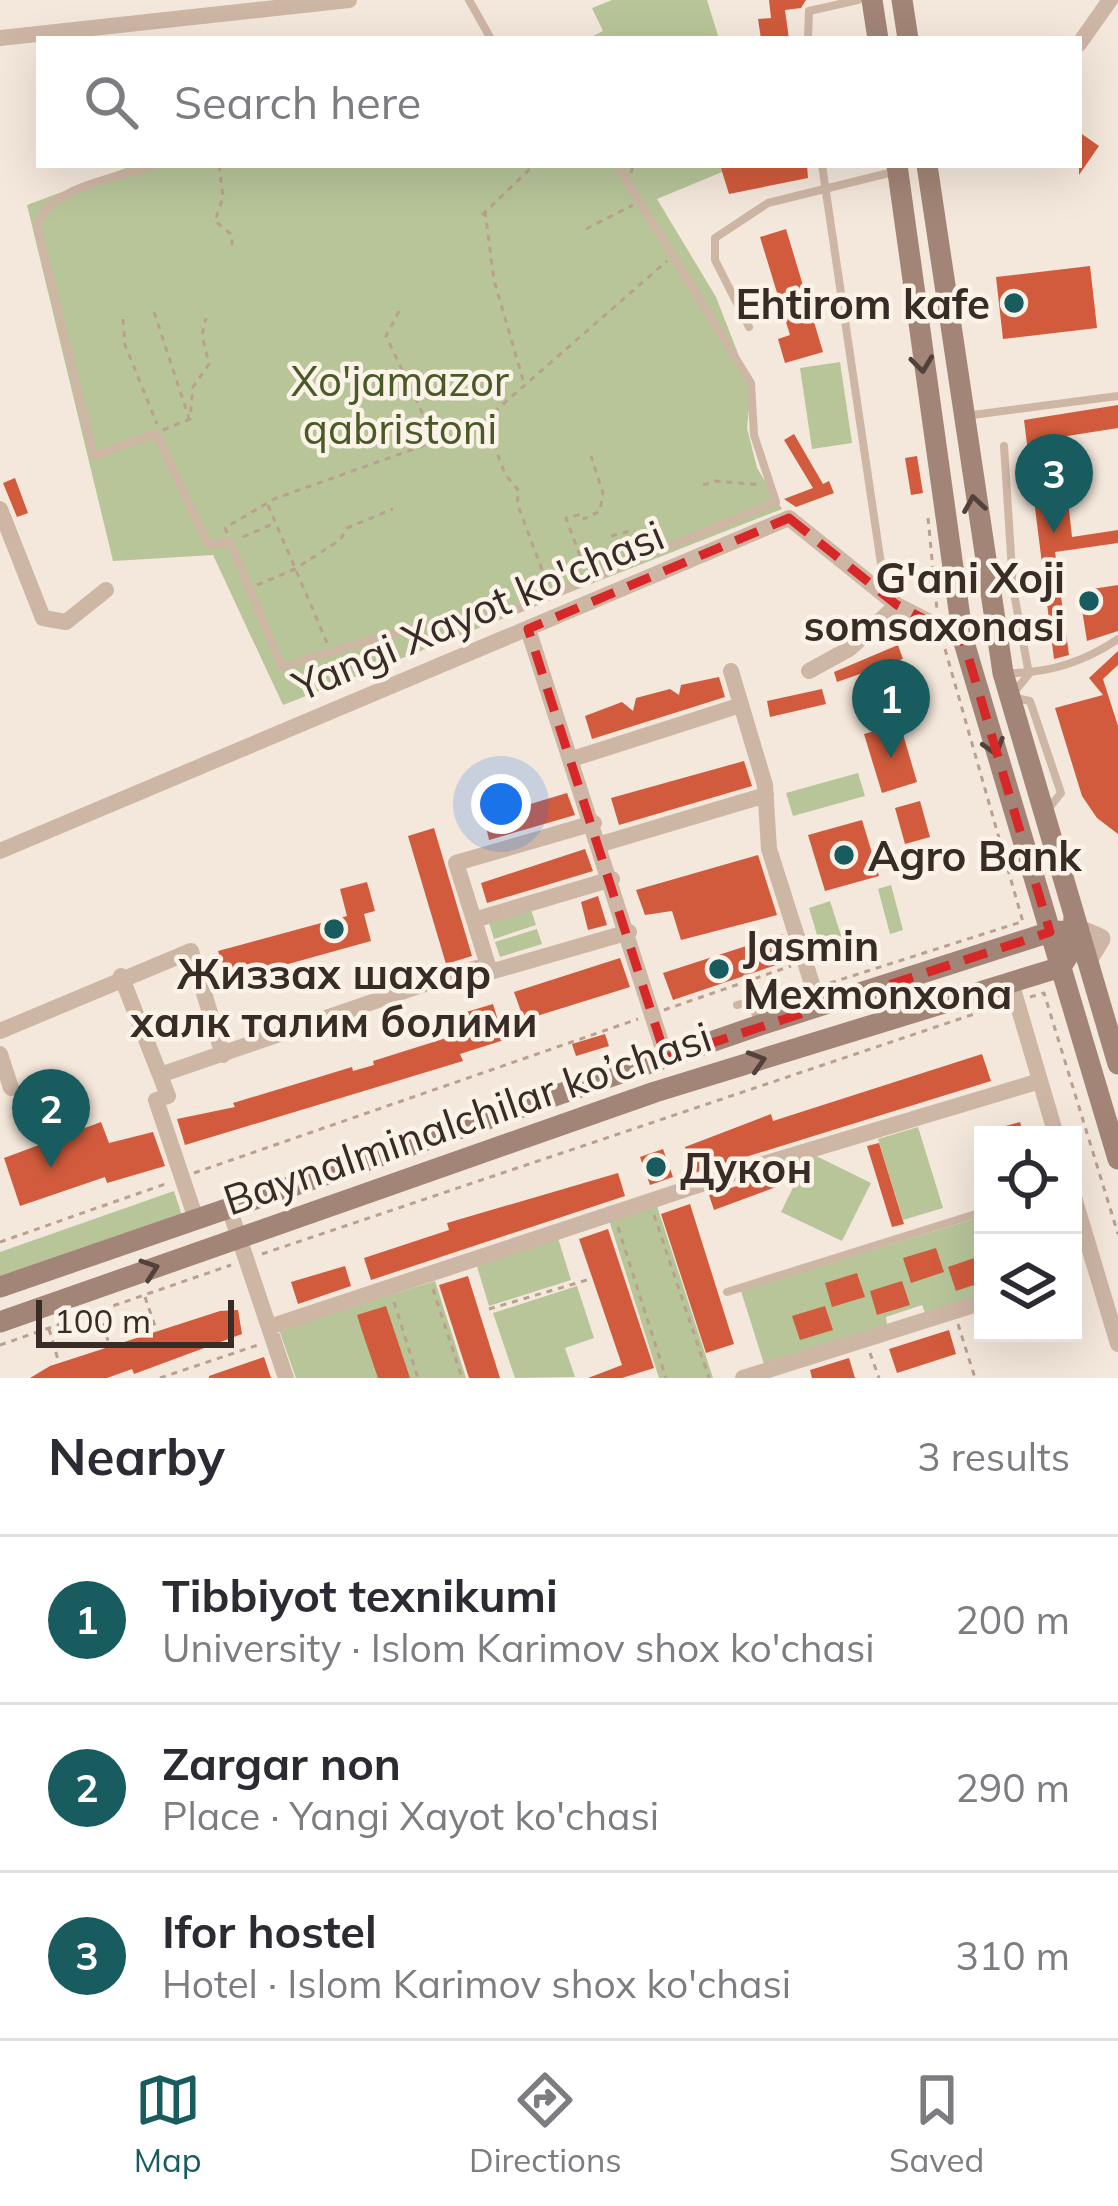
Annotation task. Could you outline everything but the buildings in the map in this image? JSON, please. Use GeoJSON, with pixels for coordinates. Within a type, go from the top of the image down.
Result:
{"type":"FeatureCollection","features":[{"type":"Feature","properties":{"kind":"main road"},"geometry":{"type":"LineString","coordinates":[[872,0],[878,36]]}},
{"type":"Feature","properties":{"kind":"main road"},"geometry":{"type":"LineString","coordinates":[[902,0],[908,36]]}},
{"type":"Feature","properties":{"kind":"main road"},"geometry":{"type":"LineString","coordinates":[[898,168],[963,639],[1034,931],[1060,967],[1118,1159]]}},
{"type":"Feature","properties":{"kind":"main road"},"geometry":{"type":"LineString","coordinates":[[928,168],[961,416],[1004,673],[1045,814],[1089,928],[1087,960],[1118,1064]]}},
{"type":"Feature","properties":{"kind":"main road"},"geometry":{"type":"LineString","coordinates":[[909,261],[922,245],[939,257]]}},
{"type":"Feature","properties":{"kind":"main road"},"geometry":{"type":"LineString","coordinates":[[1060,967],[1089,928]]}},
{"type":"Feature","properties":{"kind":"main road","name":"Baynalminalchilar ko’chasi"},"geometry":{"type":"LineString","coordinates":[[0,1286],[783,1018],[816,997],[1034,931],[1089,928]]}},
{"type":"Feature","properties":{"kind":"main road","name":"Baynalminalchilar ko’chasi"},"geometry":{"type":"LineString","coordinates":[[0,1322],[244,1248],[655,1092],[1014,991],[1060,967],[1087,960]]}},
{"type":"Feature","properties":{"kind":"street"},"geometry":{"type":"LineString","coordinates":[[0,38],[349,0]]}},
{"type":"Feature","properties":{"kind":"street"},"geometry":{"type":"LineString","coordinates":[[1082,40],[1110,0]]}},
{"type":"Feature","properties":{"kind":"street"},"geometry":{"type":"LineString","coordinates":[[0,509],[43,618],[66,622],[106,590]]}},
{"type":"Feature","properties":{"kind":"street","name":"Yangi Xayot ko'chasi"},"geometry":{"type":"LineString","coordinates":[[0,851],[789,518],[892,600],[963,639]]}},
{"type":"Feature","properties":{"kind":"street"},"geometry":{"type":"LineString","coordinates":[[809,671],[849,649],[892,600]]}},
{"type":"Feature","properties":{"kind":"street"},"geometry":{"type":"LineString","coordinates":[[528,629],[601,844],[666,1058]]}},
{"type":"Feature","properties":{"kind":"street"},"geometry":{"type":"LineString","coordinates":[[731,671],[766,795],[769,850],[816,997]]}},
{"type":"Feature","properties":{"kind":"street"},"geometry":{"type":"LineString","coordinates":[[572,759],[741,704]]}},
{"type":"Feature","properties":{"kind":"street"},"geometry":{"type":"LineString","coordinates":[[601,844],[766,795]]}},
{"type":"Feature","properties":{"kind":"street"},"geometry":{"type":"LineString","coordinates":[[490,972],[456,863],[594,823]]}},
{"type":"Feature","properties":{"kind":"street"},"geometry":{"type":"LineString","coordinates":[[474,920],[612,879]]}},
{"type":"Feature","properties":{"kind":"street"},"geometry":{"type":"LineString","coordinates":[[160,1075],[446,977],[477,968],[490,972],[629,932]]}},
{"type":"Feature","properties":{"kind":"street"},"geometry":{"type":"LineString","coordinates":[[0,1031],[121,976],[191,951],[223,1055]]}},
{"type":"Feature","properties":{"kind":"street"},"geometry":{"type":"LineString","coordinates":[[121,976],[168,1096],[155,1100],[196,1219]]}},
{"type":"Feature","properties":{"kind":"street"},"geometry":{"type":"LineString","coordinates":[[1014,991],[1053,1126]]}},
{"type":"Feature","properties":{"kind":"street"},"geometry":{"type":"LineString","coordinates":[[0,1054],[11,1088]]}},
{"type":"Feature","properties":{"kind":"street"},"geometry":{"type":"LineString","coordinates":[[271,1333],[390,1288],[650,1202],[1040,1081]]}},
{"type":"Feature","properties":{"kind":"street"},"geometry":{"type":"LineString","coordinates":[[229,1208],[286,1378]]}},
{"type":"Feature","properties":{"kind":"street"},"geometry":{"type":"LineString","coordinates":[[1082,1224],[1095,1268],[1110,1284],[1118,1344]]}},
{"type":"Feature","properties":{"kind":"street"},"geometry":{"type":"LineString","coordinates":[[1082,1272],[1095,1268]]}},
{"type":"Feature","properties":{"kind":"street"},"geometry":{"type":"LineString","coordinates":[[743,1378],[974,1305]]}},
{"type":"Feature","properties":{"kind":"lane"},"geometry":{"type":"LineString","coordinates":[[469,0],[489,36]]}},
{"type":"Feature","properties":{"kind":"lane"},"geometry":{"type":"LineString","coordinates":[[808,36],[809,11],[858,0]]}},
{"type":"Feature","properties":{"kind":"lane"},"geometry":{"type":"LineString","coordinates":[[147,168],[62,198],[44,208],[37,226],[94,456],[159,432],[209,546],[230,541],[283,667],[407,629],[516,610],[776,502],[754,435],[751,383],[619,168]]}},
{"type":"Feature","properties":{"kind":"lane"},"geometry":{"type":"LineString","coordinates":[[822,168],[892,600]]}},
{"type":"Feature","properties":{"kind":"lane"},"geometry":{"type":"LineString","coordinates":[[749,327],[715,260],[715,238],[768,203],[898,168]]}},
{"type":"Feature","properties":{"kind":"lane"},"geometry":{"type":"LineString","coordinates":[[961,416],[1118,396]]}},
{"type":"Feature","properties":{"kind":"lane"},"geometry":{"type":"LineString","coordinates":[[1004,446],[1013,588],[1029,674]]}},
{"type":"Feature","properties":{"kind":"lane"},"geometry":{"type":"LineString","coordinates":[[986,573],[1013,588]]}},
{"type":"Feature","properties":{"kind":"lane"},"geometry":{"type":"LineString","coordinates":[[1004,673],[1029,674],[1088,661],[1118,639]]}},
{"type":"Feature","properties":{"kind":"lane"},"geometry":{"type":"LineString","coordinates":[[1010,697],[1029,674]]}},
{"type":"Feature","properties":{"kind":"lane"},"geometry":{"type":"LineString","coordinates":[[783,1018],[775,993],[791,988]]}},
{"type":"Feature","properties":{"kind":"lane"},"geometry":{"type":"LineString","coordinates":[[737,1005],[751,1000],[760,1025]]}},
{"type":"Feature","properties":{"kind":"lane"},"geometry":{"type":"LineString","coordinates":[[727,1292],[974,1215]]}},
{"type":"Feature","properties":{"kind":"path"},"geometry":{"type":"LineString","coordinates":[[219,168],[223,197],[215,221],[232,235],[232,249]]}},
{"type":"Feature","properties":{"kind":"path"},"geometry":{"type":"LineString","coordinates":[[524,381],[494,280],[483,213],[531,168]]}},
{"type":"Feature","properties":{"kind":"path"},"geometry":{"type":"LineString","coordinates":[[586,229],[639,200]]}},
{"type":"Feature","properties":{"kind":"path"},"geometry":{"type":"LineString","coordinates":[[275,523],[230,541],[225,528],[267,503],[485,421],[524,381],[673,256]]}},
{"type":"Feature","properties":{"kind":"path"},"geometry":{"type":"LineString","coordinates":[[399,311],[386,336],[436,442]]}},
{"type":"Feature","properties":{"kind":"path"},"geometry":{"type":"LineString","coordinates":[[154,312],[190,419]]}},
{"type":"Feature","properties":{"kind":"path"},"geometry":{"type":"LineString","coordinates":[[190,419],[193,387],[209,364],[202,335],[206,318]]}},
{"type":"Feature","properties":{"kind":"path"},"geometry":{"type":"LineString","coordinates":[[123,319],[124,345],[159,432],[190,419]]}},
{"type":"Feature","properties":{"kind":"path"},"geometry":{"type":"LineString","coordinates":[[485,421],[505,475],[519,491],[517,502],[552,596]]}},
{"type":"Feature","properties":{"kind":"path"},"geometry":{"type":"LineString","coordinates":[[589,580],[566,518],[582,514],[584,519],[600,511],[603,493],[591,456]]}},
{"type":"Feature","properties":{"kind":"path"},"geometry":{"type":"LineString","coordinates":[[704,485],[769,485]]}},
{"type":"Feature","properties":{"kind":"path"},"geometry":{"type":"LineString","coordinates":[[816,997],[1034,931],[938,625],[926,502]]}},
{"type":"Feature","properties":{"kind":"path"},"geometry":{"type":"LineString","coordinates":[[267,503],[332,652]]}},
{"type":"Feature","properties":{"kind":"path"},"geometry":{"type":"LineString","coordinates":[[250,588],[296,569],[340,540],[346,528],[393,508]]}},
{"type":"Feature","properties":{"kind":"path"},"geometry":{"type":"LineString","coordinates":[[611,536],[630,531],[649,555]]}},
{"type":"Feature","properties":{"kind":"path"},"geometry":{"type":"LineString","coordinates":[[0,1242],[805,962]]}},
{"type":"Feature","properties":{"kind":"path"},"geometry":{"type":"LineString","coordinates":[[0,1345],[145,1296],[244,1248],[1014,991],[1045,993],[1118,1234]]}},
{"type":"Feature","properties":{"kind":"path"},"geometry":{"type":"LineString","coordinates":[[1040,1081],[1069,1072]]}},
{"type":"Feature","properties":{"kind":"path"},"geometry":{"type":"LineString","coordinates":[[650,1202],[709,1378]]}},
{"type":"Feature","properties":{"kind":"path"},"geometry":{"type":"LineString","coordinates":[[614,1214],[666,1378]]}},
{"type":"Feature","properties":{"kind":"path"},"geometry":{"type":"LineString","coordinates":[[428,1276],[462,1378]]}},
{"type":"Feature","properties":{"kind":"path"},"geometry":{"type":"LineString","coordinates":[[489,1310],[587,1280]]}},
{"type":"Feature","properties":{"kind":"path"},"geometry":{"type":"LineString","coordinates":[[390,1288],[418,1378]]}},
{"type":"Feature","properties":{"kind":"path"},"geometry":{"type":"LineString","coordinates":[[145,1296],[157,1332]]}},
{"type":"Feature","properties":{"kind":"path"},"geometry":{"type":"LineString","coordinates":[[98,1311],[110,1348]]}},
{"type":"Feature","properties":{"kind":"path"},"geometry":{"type":"LineString","coordinates":[[954,1311],[975,1378]]}},
{"type":"Feature","properties":{"kind":"path"},"geometry":{"type":"LineString","coordinates":[[48,1327],[59,1363]]}},
{"type":"Feature","properties":{"kind":"path"},"geometry":{"type":"LineString","coordinates":[[160,1378],[271,1333]]}},
{"type":"Feature","properties":{"kind":"path"},"geometry":{"type":"LineString","coordinates":[[866,1340],[878,1378]]}},
{"type":"Feature","properties":{"kind":"highlighted area"},"geometry":{"type":"Polygon","coordinates":[[[789,518],[897,605],[963,639],[1050,932],[666,1058],[528,629],[789,518]]]}},
{"type":"Feature","properties":{"kind":"green space"},"geometry":{"type":"Polygon","coordinates":[[[612,0],[707,0],[718,36],[593,36],[603,31],[592,8],[612,0]]]}},
{"type":"Feature","properties":{"kind":"green space","name":"Xo'jamazor qabristoni"},"geometry":{"type":"Polygon","coordinates":[[[126,168],[721,168],[722,172],[657,199],[716,297],[751,387],[747,428],[757,468],[782,509],[283,705],[213,555],[113,561],[27,205],[126,168]]]}},
{"type":"Feature","properties":{"kind":"green space"},"geometry":{"type":"Polygon","coordinates":[[[840,362],[852,443],[812,449],[800,368],[840,362]]]}},
{"type":"Feature","properties":{"kind":"green space"},"geometry":{"type":"Polygon","coordinates":[[[858,773],[865,796],[793,816],[786,793],[858,773]]]}},
{"type":"Feature","properties":{"kind":"green space"},"geometry":{"type":"Polygon","coordinates":[[[891,885],[903,930],[890,934],[878,889],[891,885]]]}},
{"type":"Feature","properties":{"kind":"green space"},"geometry":{"type":"Polygon","coordinates":[[[830,901],[845,948],[823,955],[809,908],[830,901]]]}},
{"type":"Feature","properties":{"kind":"green space"},"geometry":{"type":"Polygon","coordinates":[[[531,910],[536,925],[494,939],[489,923],[531,910]]]}},
{"type":"Feature","properties":{"kind":"green space"},"geometry":{"type":"Polygon","coordinates":[[[537,929],[542,944],[500,957],[495,942],[537,929]]]}},
{"type":"Feature","properties":{"kind":"green space"},"geometry":{"type":"Polygon","coordinates":[[[918,1127],[943,1208],[903,1220],[878,1139],[918,1127]]]}},
{"type":"Feature","properties":{"kind":"green space"},"geometry":{"type":"Polygon","coordinates":[[[810,1153],[871,1183],[842,1241],[781,1212],[810,1153]]]}},
{"type":"Feature","properties":{"kind":"green space"},"geometry":{"type":"Polygon","coordinates":[[[174,1191],[182,1216],[0,1278],[0,1252],[174,1191]]]}},
{"type":"Feature","properties":{"kind":"green space"},"geometry":{"type":"Polygon","coordinates":[[[656,1203],[713,1378],[659,1378],[609,1220],[656,1203]]]}},
{"type":"Feature","properties":{"kind":"green space"},"geometry":{"type":"Polygon","coordinates":[[[974,1219],[974,1297],[925,1313],[922,1305],[886,1317],[887,1325],[764,1364],[741,1291],[974,1219]]]}},
{"type":"Feature","properties":{"kind":"green space"},"geometry":{"type":"Polygon","coordinates":[[[558,1238],[571,1280],[489,1306],[476,1263],[558,1238]]]}},
{"type":"Feature","properties":{"kind":"green space"},"geometry":{"type":"Polygon","coordinates":[[[435,1281],[466,1378],[296,1378],[279,1330],[435,1281]]]}},
{"type":"Feature","properties":{"kind":"green space"},"geometry":{"type":"Polygon","coordinates":[[[577,1286],[594,1338],[565,1348],[575,1377],[515,1378],[493,1313],[577,1286]]]}},
{"type":"Feature","properties":{"kind":"place","name":"Ehtirom kafe"},"geometry":{"type":"Point","coordinates":[1014,303]}},
{"type":"Feature","properties":{"kind":"place","name":"Ifor hostel"},"geometry":{"type":"Point","coordinates":[1054,533]}},
{"type":"Feature","properties":{"kind":"place","name":"G'ani Xoji somsaxonasi"},"geometry":{"type":"Point","coordinates":[1089,601]}},
{"type":"Feature","properties":{"kind":"place","name":"Tibbiyot texnikumi"},"geometry":{"type":"Point","coordinates":[891,758]}},
{"type":"Feature","properties":{"kind":"place","name":"Agro Bank"},"geometry":{"type":"Point","coordinates":[844,855]}},
{"type":"Feature","properties":{"kind":"place","name":"Жиззах шахар халк талим болими"},"geometry":{"type":"Point","coordinates":[334,929]}},
{"type":"Feature","properties":{"kind":"place","name":"Jasmin Mexmonxona"},"geometry":{"type":"Point","coordinates":[719,969]}},
{"type":"Feature","properties":{"kind":"place","name":"Дукон"},"geometry":{"type":"Point","coordinates":[656,1167]}},
{"type":"Feature","properties":{"kind":"place","name":"Zargar non"},"geometry":{"type":"Point","coordinates":[51,1168]}}]}
